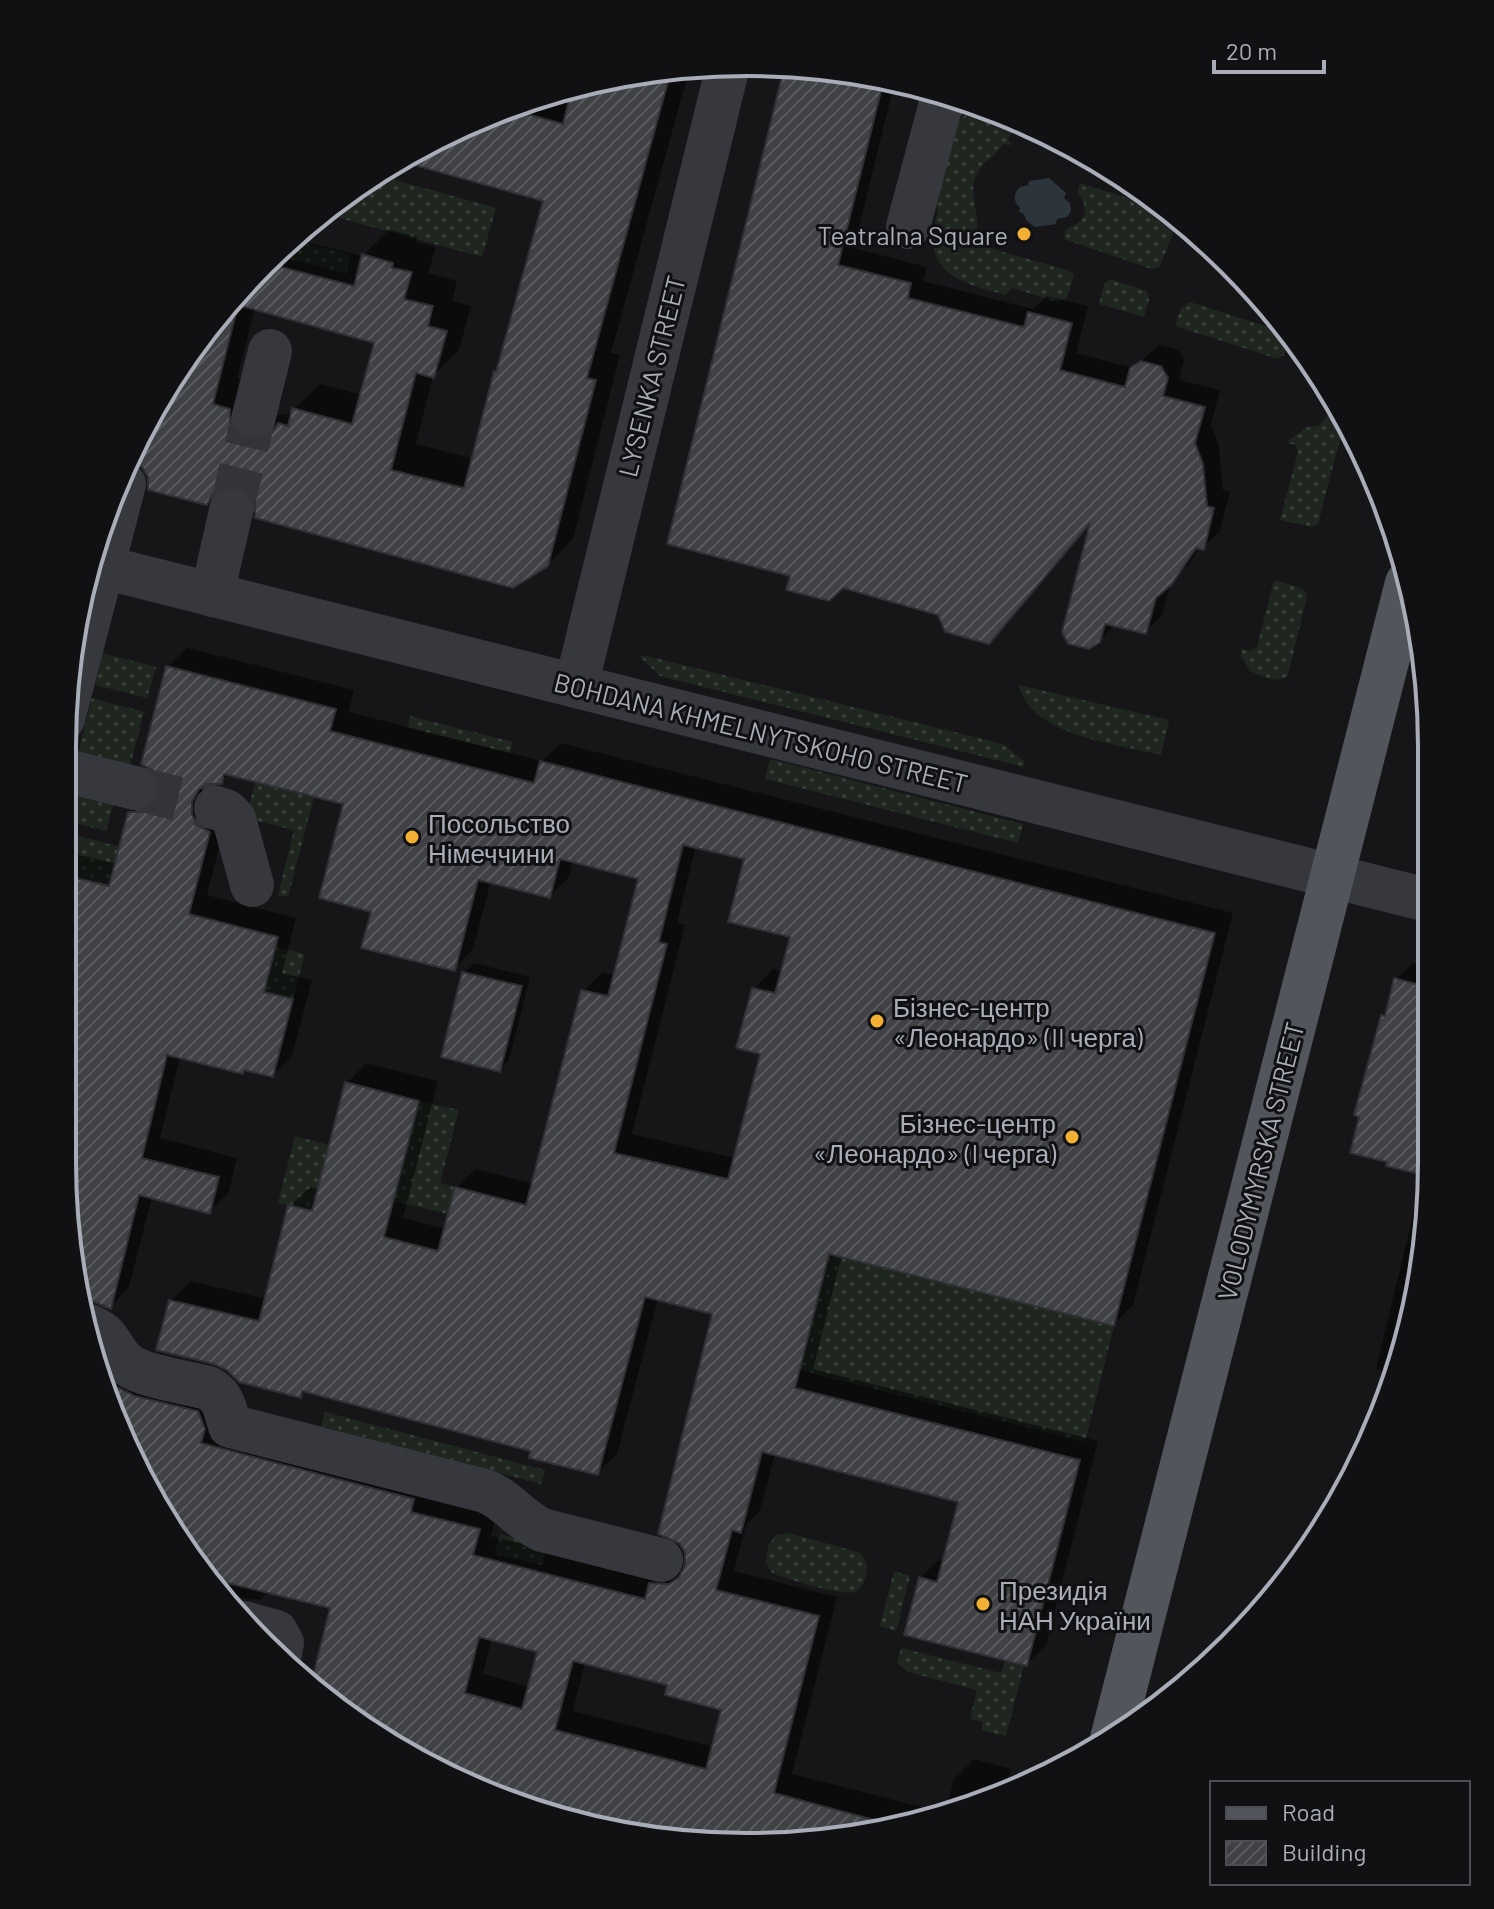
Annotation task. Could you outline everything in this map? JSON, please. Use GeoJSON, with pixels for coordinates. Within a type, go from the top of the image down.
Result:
{"type":"FeatureCollection","features":[{"type":"Feature","properties":{"kind":"main road","name":"VOLODYMYRSKA STREET"},"geometry":{"type":"LineString","coordinates":[[1116,1722],[1216,1338],[1330,874],[1402,602]]}},
{"type":"Feature","properties":{"kind":"street","name":"LYSENKA STREET"},"geometry":{"type":"LineString","coordinates":[[576,686],[725,76]]}},
{"type":"Feature","properties":{"kind":"street"},"geometry":{"type":"LineString","coordinates":[[908,227],[941,105]]}},
{"type":"Feature","properties":{"kind":"street"},"geometry":{"type":"LineString","coordinates":[[254,416],[270,351]]}},
{"type":"Feature","properties":{"kind":"street"},"geometry":{"type":"LineString","coordinates":[[212,595],[231,511]]}},
{"type":"Feature","properties":{"kind":"street","name":"BOHDANA KHMELNYTSKOHO STREET"},"geometry":{"type":"LineString","coordinates":[[101,566],[1418,898]]}},
{"type":"Feature","properties":{"kind":"street"},"geometry":{"type":"LineString","coordinates":[[76,773],[135,788]]}},
{"type":"Feature","properties":{"kind":"street"},"geometry":{"type":"LineString","coordinates":[[216,808],[226,811],[234,819],[252,885]]}},
{"type":"Feature","properties":{"kind":"street"},"geometry":{"type":"LineString","coordinates":[[98,1330],[103,1332],[124,1361],[134,1369],[218,1393],[230,1426],[485,1491],[505,1500],[529,1523],[542,1530],[661,1560]]}},
{"type":"Feature","properties":{"kind":"street"},"geometry":{"type":"LineString","coordinates":[[267,1629],[276,1632],[282,1644]]}},
{"type":"Feature","properties":{"kind":"shaded area"},"geometry":{"type":"Polygon","coordinates":[[[967,114],[1021,134],[1012,132],[1008,139],[1012,145],[1003,144],[976,175],[973,190],[977,229],[985,234],[977,239],[979,245],[1067,270],[1074,275],[1065,299],[1057,302],[1012,288],[1005,295],[958,279],[941,265],[935,254],[933,237],[938,209],[932,199],[959,119],[967,114]]]}},
{"type":"Feature","properties":{"kind":"shaded area"},"geometry":{"type":"Polygon","coordinates":[[[1049,178],[1066,193],[1064,198],[1070,203],[1071,211],[1067,217],[1057,219],[1056,224],[1035,227],[1019,212],[1015,195],[1029,181],[1049,178]]]}},
{"type":"Feature","properties":{"kind":"shaded area"},"geometry":{"type":"Polygon","coordinates":[[[391,179],[496,208],[482,257],[336,217],[391,179]]]}},
{"type":"Feature","properties":{"kind":"shaded area"},"geometry":{"type":"Polygon","coordinates":[[[1080,183],[1135,200],[1174,230],[1160,267],[1152,269],[1064,239],[1065,230],[1078,223],[1084,215],[1084,205],[1077,192],[1080,183]]]}},
{"type":"Feature","properties":{"kind":"shaded area"},"geometry":{"type":"Polygon","coordinates":[[[305,243],[351,255],[346,274],[288,259],[305,243]]]}},
{"type":"Feature","properties":{"kind":"shaded area"},"geometry":{"type":"Polygon","coordinates":[[[1110,279],[1147,291],[1149,299],[1144,317],[1099,304],[1104,284],[1110,279]]]}},
{"type":"Feature","properties":{"kind":"shaded area"},"geometry":{"type":"Polygon","coordinates":[[[1190,302],[1269,327],[1286,348],[1284,355],[1278,359],[1175,326],[1181,308],[1190,302]]]}},
{"type":"Feature","properties":{"kind":"shaded area"},"geometry":{"type":"Polygon","coordinates":[[[1328,413],[1341,435],[1318,524],[1312,527],[1280,520],[1298,452],[1296,445],[1287,443],[1304,428],[1320,425],[1328,413]]]}},
{"type":"Feature","properties":{"kind":"shaded area"},"geometry":{"type":"Polygon","coordinates":[[[1274,580],[1302,588],[1307,596],[1288,675],[1280,679],[1270,679],[1250,671],[1241,656],[1241,649],[1251,651],[1257,647],[1274,580]]]}},
{"type":"Feature","properties":{"kind":"shaded area"},"geometry":{"type":"Polygon","coordinates":[[[103,653],[156,667],[147,698],[95,685],[103,653]]]}},
{"type":"Feature","properties":{"kind":"shaded area"},"geometry":{"type":"Polygon","coordinates":[[[643,655],[1003,744],[1024,761],[1024,767],[660,676],[640,657],[643,655]]]}},
{"type":"Feature","properties":{"kind":"shaded area"},"geometry":{"type":"Polygon","coordinates":[[[1019,685],[1169,720],[1161,755],[1057,727],[1026,702],[1019,685]]]}},
{"type":"Feature","properties":{"kind":"shaded area"},"geometry":{"type":"Polygon","coordinates":[[[92,698],[144,712],[128,774],[76,760],[92,698]]]}},
{"type":"Feature","properties":{"kind":"shaded area"},"geometry":{"type":"Polygon","coordinates":[[[410,716],[513,742],[510,753],[408,728],[410,716]]]}},
{"type":"Feature","properties":{"kind":"shaded area"},"geometry":{"type":"Polygon","coordinates":[[[770,759],[1023,824],[1018,843],[765,779],[770,759]]]}},
{"type":"Feature","properties":{"kind":"shaded area"},"geometry":{"type":"Polygon","coordinates":[[[255,782],[314,797],[288,897],[278,895],[294,830],[246,818],[255,782]]]}},
{"type":"Feature","properties":{"kind":"shaded area"},"geometry":{"type":"Polygon","coordinates":[[[76,789],[115,799],[106,831],[76,823],[76,789]]]}},
{"type":"Feature","properties":{"kind":"shaded area"},"geometry":{"type":"Polygon","coordinates":[[[76,835],[120,847],[108,893],[99,884],[76,878],[76,835]]]}},
{"type":"Feature","properties":{"kind":"shaded area"},"geometry":{"type":"Polygon","coordinates":[[[275,947],[305,954],[293,999],[264,992],[275,947]]]}},
{"type":"Feature","properties":{"kind":"shaded area"},"geometry":{"type":"Polygon","coordinates":[[[419,1101],[459,1110],[440,1183],[455,1187],[448,1214],[394,1201],[419,1101]]]}},
{"type":"Feature","properties":{"kind":"shaded area"},"geometry":{"type":"Polygon","coordinates":[[[295,1136],[329,1145],[319,1182],[330,1216],[278,1203],[295,1136]]]}},
{"type":"Feature","properties":{"kind":"shaded area"},"geometry":{"type":"Polygon","coordinates":[[[829,1254],[1114,1326],[1085,1442],[800,1370],[829,1254]]]}},
{"type":"Feature","properties":{"kind":"shaded area"},"geometry":{"type":"Polygon","coordinates":[[[325,1412],[545,1470],[541,1484],[321,1426],[325,1412]]]}},
{"type":"Feature","properties":{"kind":"shaded area"},"geometry":{"type":"Polygon","coordinates":[[[789,1533],[861,1553],[867,1564],[863,1584],[854,1592],[838,1592],[772,1573],[766,1562],[768,1546],[776,1535],[789,1533]]]}},
{"type":"Feature","properties":{"kind":"shaded area"},"geometry":{"type":"Polygon","coordinates":[[[500,1534],[547,1546],[542,1565],[495,1554],[500,1534]]]}},
{"type":"Feature","properties":{"kind":"shaded area"},"geometry":{"type":"Polygon","coordinates":[[[894,1571],[910,1576],[896,1631],[880,1626],[894,1571]]]}},
{"type":"Feature","properties":{"kind":"shaded area"},"geometry":{"type":"Polygon","coordinates":[[[901,1648],[1001,1673],[1005,1661],[1024,1665],[1006,1736],[981,1730],[983,1722],[970,1719],[977,1690],[908,1672],[897,1663],[901,1648]]]}},
{"type":"Feature","properties":{"kind":"building"},"geometry":{"type":"Polygon","coordinates":[[[782,77],[881,90],[838,265],[911,283],[908,298],[1024,327],[1028,312],[1072,323],[1060,370],[1125,387],[1130,368],[1141,361],[1161,366],[1168,378],[1163,396],[1205,407],[1195,443],[1203,464],[1207,506],[1214,508],[1204,550],[1196,548],[1172,584],[1156,598],[1146,634],[1105,624],[1100,642],[1089,649],[1068,644],[1062,632],[1090,523],[989,644],[945,632],[938,615],[843,588],[829,601],[786,590],[790,576],[667,544],[782,77]]]}},
{"type":"Feature","properties":{"kind":"building"},"geometry":{"type":"Polygon","coordinates":[[[668,81],[587,378],[596,380],[548,566],[513,588],[255,518],[255,503],[247,492],[237,487],[223,487],[212,495],[207,505],[148,490],[148,477],[138,465],[145,450],[189,374],[236,314],[213,404],[230,409],[230,422],[236,433],[247,440],[262,440],[271,434],[278,423],[288,426],[292,408],[352,424],[374,343],[242,306],[280,267],[354,286],[362,254],[393,263],[392,268],[412,272],[404,299],[433,306],[428,326],[447,331],[434,378],[416,373],[391,470],[464,488],[543,201],[414,165],[450,145],[526,114],[563,124],[569,100],[668,81]]]}},
{"type":"Feature","properties":{"kind":"building"},"geometry":{"type":"Polygon","coordinates":[[[166,666],[336,709],[330,731],[534,783],[540,761],[1215,933],[1114,1326],[829,1254],[795,1388],[1080,1460],[1027,1666],[904,1635],[919,1577],[937,1582],[958,1502],[762,1452],[741,1533],[732,1530],[716,1590],[819,1616],[774,1793],[876,1820],[791,1832],[703,1832],[616,1820],[573,1810],[490,1782],[411,1743],[374,1720],[314,1673],[330,1608],[225,1582],[189,1535],[145,1459],[115,1386],[135,1396],[198,1411],[205,1429],[201,1443],[414,1499],[411,1512],[480,1529],[473,1555],[645,1599],[649,1583],[669,1584],[679,1577],[685,1565],[685,1552],[679,1543],[658,1534],[712,1314],[645,1297],[598,1475],[529,1458],[530,1451],[302,1391],[301,1398],[239,1382],[227,1370],[214,1364],[156,1350],[169,1300],[259,1321],[288,1205],[312,1211],[345,1082],[419,1101],[384,1237],[438,1251],[455,1187],[526,1205],[581,990],[608,996],[638,879],[560,859],[550,898],[478,880],[455,971],[361,948],[371,912],[319,898],[343,804],[224,774],[222,784],[210,784],[199,789],[192,802],[192,814],[197,825],[210,832],[189,914],[278,937],[264,992],[293,999],[273,1077],[244,1070],[243,1074],[167,1055],[142,1158],[219,1177],[210,1214],[139,1195],[111,1309],[91,1301],[77,1206],[76,878],[109,886],[128,812],[143,812],[152,806],[159,795],[159,780],[152,770],[141,764],[166,666]],[[683,845],[659,942],[667,944],[614,1153],[728,1179],[760,1054],[736,1048],[752,988],[775,993],[790,937],[728,922],[744,859],[683,845]],[[479,1637],[465,1693],[522,1709],[537,1652],[479,1637]],[[573,1661],[555,1730],[706,1769],[721,1710],[665,1695],[667,1685],[573,1661]]]}},
{"type":"Feature","properties":{"kind":"building"},"geometry":{"type":"Polygon","coordinates":[[[462,972],[522,986],[500,1072],[441,1057],[462,972]]]}},
{"type":"Feature","properties":{"kind":"building"},"geometry":{"type":"Polygon","coordinates":[[[1394,978],[1418,984],[1418,1174],[1350,1153],[1359,1117],[1354,1115],[1381,1015],[1385,1016],[1394,978]]]}},
{"type":"Feature","properties":{"kind":"tunnel"},"geometry":{"type":"LineString","coordinates":[[231,511],[254,416]]}},
{"type":"Feature","properties":{"kind":"tunnel"},"geometry":{"type":"LineString","coordinates":[[135,788],[216,808]]}},
{"type":"Feature","properties":{"kind":"place","name":"Teatralna Square"},"geometry":{"type":"Point","coordinates":[1024,234]}},
{"type":"Feature","properties":{"kind":"place","name":"Посольство Німеччини"},"geometry":{"type":"Point","coordinates":[412,837]}},
{"type":"Feature","properties":{"kind":"place","name":"Бізнес-центр «Леонардо» (II черга)"},"geometry":{"type":"Point","coordinates":[877,1021]}},
{"type":"Feature","properties":{"kind":"place","name":"Бізнес-центр «Леонардо» (I черга)"},"geometry":{"type":"Point","coordinates":[1072,1137]}},
{"type":"Feature","properties":{"kind":"place","name":"Президія НАН України"},"geometry":{"type":"Point","coordinates":[983,1604]}}]}
